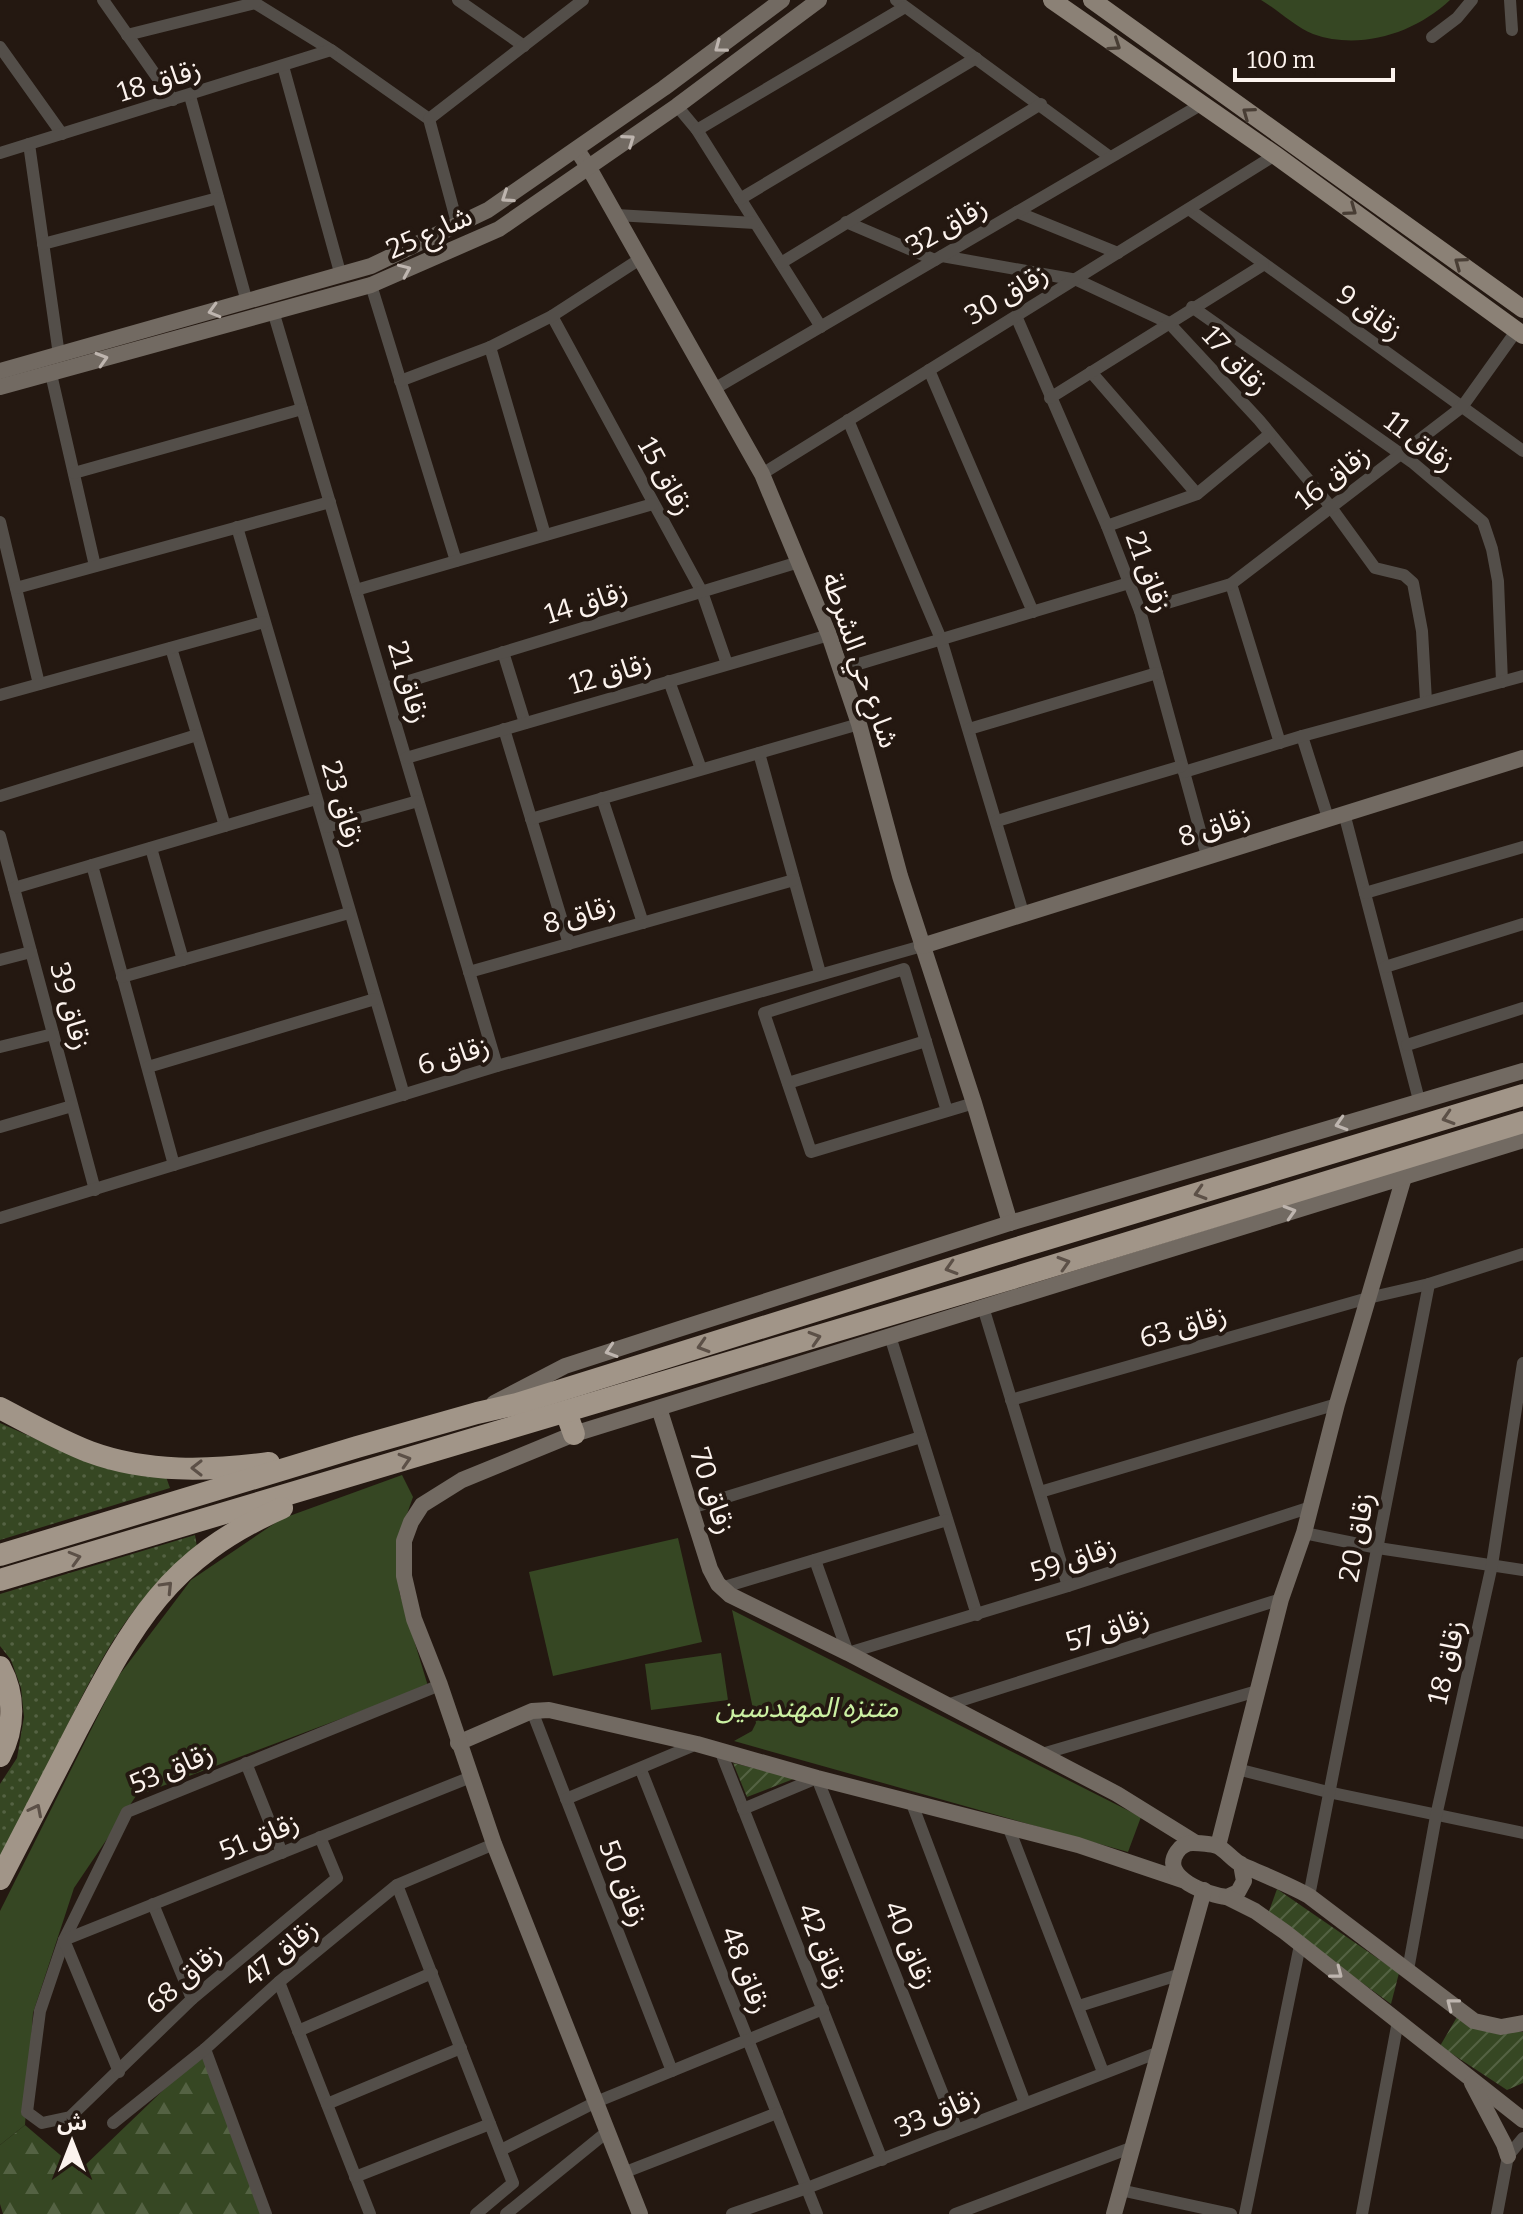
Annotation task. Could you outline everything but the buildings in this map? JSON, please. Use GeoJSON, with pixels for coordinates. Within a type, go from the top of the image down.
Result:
{"type":"FeatureCollection","features":[{"type":"Feature","properties":{"kind":"highway"},"geometry":{"type":"LineString","coordinates":[[0,1555],[357,1447],[517,1404],[979,1259],[1523,1095]]}},
{"type":"Feature","properties":{"kind":"highway"},"geometry":{"type":"LineString","coordinates":[[0,1580],[1523,1122]]}},
{"type":"Feature","properties":{"kind":"highway"},"geometry":{"type":"LineString","coordinates":[[0,1408],[88,1451],[140,1465],[228,1468],[357,1447]]}},
{"type":"Feature","properties":{"kind":"highway"},"geometry":{"type":"LineString","coordinates":[[566,1412],[574,1434]]}},
{"type":"Feature","properties":{"kind":"highway"},"geometry":{"type":"LineString","coordinates":[[0,1879],[114,1660],[152,1603],[184,1570],[219,1542],[274,1512],[374,1470]]}},
{"type":"Feature","properties":{"kind":"highway"},"geometry":{"type":"LineString","coordinates":[[0,1667],[9,1690],[11,1715],[8,1740],[0,1756]]}},
{"type":"Feature","properties":{"kind":"main road"},"geometry":{"type":"LineString","coordinates":[[1052,0],[1275,155],[1520,332]]}},
{"type":"Feature","properties":{"kind":"main road"},"geometry":{"type":"LineString","coordinates":[[1092,0],[1523,309]]}},
{"type":"Feature","properties":{"kind":"main road"},"geometry":{"type":"LineString","coordinates":[[1324,190],[1336,173]]}},
{"type":"Feature","properties":{"kind":"street"},"geometry":{"type":"LineString","coordinates":[[103,0],[173,100]]}},
{"type":"Feature","properties":{"kind":"street"},"geometry":{"type":"LineString","coordinates":[[458,0],[524,46]]}},
{"type":"Feature","properties":{"kind":"street"},"geometry":{"type":"LineString","coordinates":[[429,119],[583,0]]}},
{"type":"Feature","properties":{"kind":"street","name":"شارع 25"},"geometry":{"type":"LineString","coordinates":[[0,371],[51,374],[371,285],[499,229],[677,106],[819,0]]}},
{"type":"Feature","properties":{"kind":"street"},"geometry":{"type":"LineString","coordinates":[[1432,37],[1457,18],[1472,0]]}},
{"type":"Feature","properties":{"kind":"street"},"geometry":{"type":"LineString","coordinates":[[1510,0],[1512,30]]}},
{"type":"Feature","properties":{"kind":"street"},"geometry":{"type":"LineString","coordinates":[[127,35],[253,1],[331,50],[429,119],[457,223]]}},
{"type":"Feature","properties":{"kind":"street","name":"شارع 25"},"geometry":{"type":"LineString","coordinates":[[0,387],[59,355],[371,266],[488,210],[664,88],[774,2]]}},
{"type":"Feature","properties":{"kind":"street"},"geometry":{"type":"LineString","coordinates":[[697,130],[901,4],[1110,157]]}},
{"type":"Feature","properties":{"kind":"street"},"geometry":{"type":"LineString","coordinates":[[0,47],[62,134]]}},
{"type":"Feature","properties":{"kind":"street","name":"زقاق 18"},"geometry":{"type":"LineString","coordinates":[[0,153],[331,50]]}},
{"type":"Feature","properties":{"kind":"street"},"geometry":{"type":"LineString","coordinates":[[740,199],[976,58]]}},
{"type":"Feature","properties":{"kind":"street"},"geometry":{"type":"LineString","coordinates":[[283,66],[341,276]]}},
{"type":"Feature","properties":{"kind":"street"},"geometry":{"type":"LineString","coordinates":[[190,96],[247,302]]}},
{"type":"Feature","properties":{"kind":"street"},"geometry":{"type":"LineString","coordinates":[[781,263],[1041,104]]}},
{"type":"Feature","properties":{"kind":"street","name":"زقاق 32"},"geometry":{"type":"LineString","coordinates":[[714,389],[1202,104]]}},
{"type":"Feature","properties":{"kind":"street"},"geometry":{"type":"LineString","coordinates":[[677,106],[697,130],[821,327]]}},
{"type":"Feature","properties":{"kind":"street"},"geometry":{"type":"LineString","coordinates":[[29,144],[59,355]]}},
{"type":"Feature","properties":{"kind":"street","name":"شارع حي الشرطة"},"geometry":{"type":"LineString","coordinates":[[577,150],[762,474],[829,635],[859,724],[922,946],[1010,1223]]}},
{"type":"Feature","properties":{"kind":"street","name":"زقاق 30"},"geometry":{"type":"LineString","coordinates":[[762,474],[1275,155]]}},
{"type":"Feature","properties":{"kind":"street"},"geometry":{"type":"LineString","coordinates":[[43,244],[218,198]]}},
{"type":"Feature","properties":{"kind":"street","name":"زقاق 9"},"geometry":{"type":"LineString","coordinates":[[1190,210],[1523,451]]}},
{"type":"Feature","properties":{"kind":"street"},"geometry":{"type":"LineString","coordinates":[[1017,212],[1118,253]]}},
{"type":"Feature","properties":{"kind":"street"},"geometry":{"type":"LineString","coordinates":[[616,215],[755,223]]}},
{"type":"Feature","properties":{"kind":"street","name":"زقاق 17"},"geometry":{"type":"LineString","coordinates":[[846,222],[938,258],[1077,280],[1169,323],[1270,434],[1332,509],[1375,568],[1404,575],[1413,583],[1422,631],[1426,701]]}},
{"type":"Feature","properties":{"kind":"street"},"geometry":{"type":"LineString","coordinates":[[400,381],[490,347],[552,316],[640,259]]}},
{"type":"Feature","properties":{"kind":"street"},"geometry":{"type":"LineString","coordinates":[[1050,398],[1263,265]]}},
{"type":"Feature","properties":{"kind":"street"},"geometry":{"type":"LineString","coordinates":[[371,285],[456,561]]}},
{"type":"Feature","properties":{"kind":"street","name":"زقاق 11"},"geometry":{"type":"LineString","coordinates":[[1192,307],[1400,454],[1486,526],[1498,581],[1502,682]]}},
{"type":"Feature","properties":{"kind":"street","name":"زقاق 21"},"geometry":{"type":"LineString","coordinates":[[273,311],[497,1066]]}},
{"type":"Feature","properties":{"kind":"street","name":"زقاق 15"},"geometry":{"type":"LineString","coordinates":[[552,316],[702,592],[727,664]]}},
{"type":"Feature","properties":{"kind":"street","name":"زقاق 21"},"geometry":{"type":"LineString","coordinates":[[1016,316],[1107,526],[1140,611],[1207,856]]}},
{"type":"Feature","properties":{"kind":"street","name":"زقاق 16"},"geometry":{"type":"LineString","coordinates":[[1140,611],[1231,584],[1462,407],[1520,332]]}},
{"type":"Feature","properties":{"kind":"street"},"geometry":{"type":"LineString","coordinates":[[490,347],[545,535]]}},
{"type":"Feature","properties":{"kind":"street"},"geometry":{"type":"LineString","coordinates":[[929,370],[1033,612]]}},
{"type":"Feature","properties":{"kind":"street"},"geometry":{"type":"LineString","coordinates":[[1091,372],[1197,494]]}},
{"type":"Feature","properties":{"kind":"street"},"geometry":{"type":"LineString","coordinates":[[51,374],[95,566]]}},
{"type":"Feature","properties":{"kind":"street"},"geometry":{"type":"LineString","coordinates":[[74,473],[302,409]]}},
{"type":"Feature","properties":{"kind":"street"},"geometry":{"type":"LineString","coordinates":[[848,420],[941,639],[1024,916]]}},
{"type":"Feature","properties":{"kind":"street"},"geometry":{"type":"LineString","coordinates":[[1107,526],[1197,494],[1270,434]]}},
{"type":"Feature","properties":{"kind":"street"},"geometry":{"type":"LineString","coordinates":[[16,588],[330,502]]}},
{"type":"Feature","properties":{"kind":"street"},"geometry":{"type":"LineString","coordinates":[[356,590],[653,504]]}},
{"type":"Feature","properties":{"kind":"street"},"geometry":{"type":"LineString","coordinates":[[0,522],[39,684]]}},
{"type":"Feature","properties":{"kind":"street","name":"زقاق 23"},"geometry":{"type":"LineString","coordinates":[[237,527],[404,1095]]}},
{"type":"Feature","properties":{"kind":"street","name":"زقاق 14"},"geometry":{"type":"LineString","coordinates":[[386,688],[799,562]]}},
{"type":"Feature","properties":{"kind":"street"},"geometry":{"type":"LineString","coordinates":[[842,669],[1129,583]]}},
{"type":"Feature","properties":{"kind":"street"},"geometry":{"type":"LineString","coordinates":[[1231,584],[1280,743]]}},
{"type":"Feature","properties":{"kind":"street"},"geometry":{"type":"LineString","coordinates":[[0,695],[264,622]]}},
{"type":"Feature","properties":{"kind":"street","name":"زقاق 12"},"geometry":{"type":"LineString","coordinates":[[406,758],[829,635]]}},
{"type":"Feature","properties":{"kind":"street"},"geometry":{"type":"LineString","coordinates":[[171,648],[225,826]]}},
{"type":"Feature","properties":{"kind":"street"},"geometry":{"type":"LineString","coordinates":[[503,652],[525,723]]}},
{"type":"Feature","properties":{"kind":"street"},"geometry":{"type":"LineString","coordinates":[[969,729],[1157,673]]}},
{"type":"Feature","properties":{"kind":"street"},"geometry":{"type":"LineString","coordinates":[[997,821],[1523,676]]}},
{"type":"Feature","properties":{"kind":"street"},"geometry":{"type":"LineString","coordinates":[[669,681],[701,769]]}},
{"type":"Feature","properties":{"kind":"street"},"geometry":{"type":"LineString","coordinates":[[531,819],[859,724]]}},
{"type":"Feature","properties":{"kind":"street"},"geometry":{"type":"LineString","coordinates":[[504,729],[569,944]]}},
{"type":"Feature","properties":{"kind":"street"},"geometry":{"type":"LineString","coordinates":[[0,796],[197,735]]}},
{"type":"Feature","properties":{"kind":"street"},"geometry":{"type":"LineString","coordinates":[[1302,736],[1365,893],[1419,1100]]}},
{"type":"Feature","properties":{"kind":"street"},"geometry":{"type":"LineString","coordinates":[[759,753],[820,973]]}},
{"type":"Feature","properties":{"kind":"street","name":"زقاق 8"},"geometry":{"type":"LineString","coordinates":[[922,946],[1523,758]]}},
{"type":"Feature","properties":{"kind":"street"},"geometry":{"type":"LineString","coordinates":[[602,798],[643,923]]}},
{"type":"Feature","properties":{"kind":"street"},"geometry":{"type":"LineString","coordinates":[[14,888],[316,799]]}},
{"type":"Feature","properties":{"kind":"street"},"geometry":{"type":"LineString","coordinates":[[326,827],[418,801]]}},
{"type":"Feature","properties":{"kind":"street","name":"زقاق 39"},"geometry":{"type":"LineString","coordinates":[[0,836],[95,1190]]}},
{"type":"Feature","properties":{"kind":"street"},"geometry":{"type":"LineString","coordinates":[[1365,893],[1523,847]]}},
{"type":"Feature","properties":{"kind":"street"},"geometry":{"type":"LineString","coordinates":[[151,848],[183,960]]}},
{"type":"Feature","properties":{"kind":"street"},"geometry":{"type":"LineString","coordinates":[[92,865],[174,1165]]}},
{"type":"Feature","properties":{"kind":"street","name":"زقاق 8"},"geometry":{"type":"LineString","coordinates":[[469,972],[794,880]]}},
{"type":"Feature","properties":{"kind":"street"},"geometry":{"type":"LineString","coordinates":[[122,977],[349,913]]}},
{"type":"Feature","properties":{"kind":"street"},"geometry":{"type":"LineString","coordinates":[[1385,967],[1523,924]]}},
{"type":"Feature","properties":{"kind":"street","name":"زقاق 6"},"geometry":{"type":"LineString","coordinates":[[0,1218],[497,1066],[922,946]]}},
{"type":"Feature","properties":{"kind":"street"},"geometry":{"type":"LineString","coordinates":[[0,960],[31,952]]}},
{"type":"Feature","properties":{"kind":"street"},"geometry":{"type":"LineString","coordinates":[[947,1111],[904,969],[764,1013],[811,1152],[974,1103]]}},
{"type":"Feature","properties":{"kind":"street"},"geometry":{"type":"LineString","coordinates":[[148,1067],[375,999]]}},
{"type":"Feature","properties":{"kind":"street"},"geometry":{"type":"LineString","coordinates":[[1407,1045],[1523,1008]]}},
{"type":"Feature","properties":{"kind":"street"},"geometry":{"type":"LineString","coordinates":[[0,1047],[53,1034]]}},
{"type":"Feature","properties":{"kind":"street"},"geometry":{"type":"LineString","coordinates":[[788,1083],[926,1041]]}},
{"type":"Feature","properties":{"kind":"street"},"geometry":{"type":"LineString","coordinates":[[477,1413],[565,1366],[1010,1223],[1523,1071]]}},
{"type":"Feature","properties":{"kind":"street"},"geometry":{"type":"LineString","coordinates":[[0,1127],[72,1106]]}},
{"type":"Feature","properties":{"kind":"street"},"geometry":{"type":"LineString","coordinates":[[640,2214],[494,1844],[414,1619],[406,1590],[403,1551],[411,1522],[422,1505],[445,1488],[574,1434],[1523,1140]]}},
{"type":"Feature","properties":{"kind":"street"},"geometry":{"type":"LineString","coordinates":[[1218,1846],[1281,1599],[1304,1533],[1337,1404],[1404,1177]]}},
{"type":"Feature","properties":{"kind":"street"},"geometry":{"type":"LineString","coordinates":[[1429,1284],[1523,1254]]}},
{"type":"Feature","properties":{"kind":"street","name":"زقاق 63"},"geometry":{"type":"LineString","coordinates":[[1011,1400],[1368,1298],[1429,1284]]}},
{"type":"Feature","properties":{"kind":"street","name":"زقاق 20"},"geometry":{"type":"LineString","coordinates":[[1309,1896],[1429,1284]]}},
{"type":"Feature","properties":{"kind":"street"},"geometry":{"type":"LineString","coordinates":[[983,1307],[1068,1586]]}},
{"type":"Feature","properties":{"kind":"street"},"geometry":{"type":"LineString","coordinates":[[890,1336],[977,1615]]}},
{"type":"Feature","properties":{"kind":"street","name":"زقاق 18"},"geometry":{"type":"LineString","coordinates":[[1408,1970],[1436,1816],[1492,1565],[1523,1363]]}},
{"type":"Feature","properties":{"kind":"street"},"geometry":{"type":"LineString","coordinates":[[1040,1492],[1337,1404]]}},
{"type":"Feature","properties":{"kind":"street","name":"زقاق 70"},"geometry":{"type":"LineString","coordinates":[[659,1408],[710,1569],[721,1588]]}},
{"type":"Feature","properties":{"kind":"street"},"geometry":{"type":"LineString","coordinates":[[691,1508],[921,1437]]}},
{"type":"Feature","properties":{"kind":"street","name":"زقاق 59"},"geometry":{"type":"LineString","coordinates":[[848,1653],[977,1615],[1311,1507]]}},
{"type":"Feature","properties":{"kind":"street"},"geometry":{"type":"LineString","coordinates":[[721,1588],[947,1520]]}},
{"type":"Feature","properties":{"kind":"street"},"geometry":{"type":"LineString","coordinates":[[1304,1533],[1378,1548],[1523,1570]]}},
{"type":"Feature","properties":{"kind":"street"},"geometry":{"type":"LineString","coordinates":[[815,1560],[848,1653]]}},
{"type":"Feature","properties":{"kind":"street"},"geometry":{"type":"LineString","coordinates":[[721,1588],[1042,1754],[1196,1843]]}},
{"type":"Feature","properties":{"kind":"street","name":"زقاق 57"},"geometry":{"type":"LineString","coordinates":[[947,1705],[1281,1599]]}},
{"type":"Feature","properties":{"kind":"street","name":"زقاق 53"},"geometry":{"type":"LineString","coordinates":[[27,2112],[40,2011],[64,1940],[127,1812],[440,1685]]}},
{"type":"Feature","properties":{"kind":"street"},"geometry":{"type":"LineString","coordinates":[[1042,1754],[1257,1691]]}},
{"type":"Feature","properties":{"kind":"street"},"geometry":{"type":"LineString","coordinates":[[458,1743],[532,1711],[549,1710],[720,1750],[1008,1826],[1138,1864],[1227,1897],[1268,1919],[1523,2120]]}},
{"type":"Feature","properties":{"kind":"street","name":"زقاق 50"},"geometry":{"type":"LineString","coordinates":[[532,1711],[672,2071]]}},
{"type":"Feature","properties":{"kind":"street"},"geometry":{"type":"LineString","coordinates":[[566,1799],[697,1744]]}},
{"type":"Feature","properties":{"kind":"street","name":"زقاق 42"},"geometry":{"type":"LineString","coordinates":[[720,1750],[882,2160]]}},
{"type":"Feature","properties":{"kind":"street"},"geometry":{"type":"LineString","coordinates":[[246,1763],[282,1853]]}},
{"type":"Feature","properties":{"kind":"street"},"geometry":{"type":"LineString","coordinates":[[1237,1769],[1328,1792],[1523,1833]]}},
{"type":"Feature","properties":{"kind":"street","name":"زقاق 48"},"geometry":{"type":"LineString","coordinates":[[641,1770],[817,2214]]}},
{"type":"Feature","properties":{"kind":"street","name":"زقاق 51"},"geometry":{"type":"LineString","coordinates":[[64,1940],[471,1777]]}},
{"type":"Feature","properties":{"kind":"street"},"geometry":{"type":"LineString","coordinates":[[743,1809],[817,1778]]}},
{"type":"Feature","properties":{"kind":"street","name":"زقاق 40"},"geometry":{"type":"LineString","coordinates":[[817,1778],[957,2130]]}},
{"type":"Feature","properties":{"kind":"street"},"geometry":{"type":"LineString","coordinates":[[911,1801],[1025,2103]]}},
{"type":"Feature","properties":{"kind":"street"},"geometry":{"type":"LineString","coordinates":[[1159,1819],[1175,1857],[1175,1871],[1182,1880]]}},
{"type":"Feature","properties":{"kind":"street"},"geometry":{"type":"LineString","coordinates":[[1008,1826],[1103,2072]]}},
{"type":"Feature","properties":{"kind":"street","name":"زقاق 68"},"geometry":{"type":"LineString","coordinates":[[27,2112],[42,2123],[70,2117],[192,1999],[337,1878],[320,1837]]}},
{"type":"Feature","properties":{"kind":"street"},"geometry":{"type":"LineString","coordinates":[[1138,1864],[1175,1857],[1182,1847],[1196,1843],[1218,1846],[1241,1864],[1309,1896],[1474,2021],[1501,2027],[1523,2023]]}},
{"type":"Feature","properties":{"kind":"street","name":"زقاق 47"},"geometry":{"type":"LineString","coordinates":[[113,2123],[397,1885],[494,1844]]}},
{"type":"Feature","properties":{"kind":"street"},"geometry":{"type":"LineString","coordinates":[[1227,1897],[1242,1887],[1245,1875],[1241,1864]]}},
{"type":"Feature","properties":{"kind":"street"},"geometry":{"type":"LineString","coordinates":[[397,1885],[513,2183],[476,2214]]}},
{"type":"Feature","properties":{"kind":"street"},"geometry":{"type":"LineString","coordinates":[[1114,2214],[1204,1890]]}},
{"type":"Feature","properties":{"kind":"street"},"geometry":{"type":"LineString","coordinates":[[153,1904],[192,1999]]}},
{"type":"Feature","properties":{"kind":"street"},"geometry":{"type":"LineString","coordinates":[[64,1940],[119,2072]]}},
{"type":"Feature","properties":{"kind":"street"},"geometry":{"type":"LineString","coordinates":[[1245,2214],[1300,1945]]}},
{"type":"Feature","properties":{"kind":"street"},"geometry":{"type":"LineString","coordinates":[[298,2031],[432,1973]]}},
{"type":"Feature","properties":{"kind":"street"},"geometry":{"type":"LineString","coordinates":[[1079,2006],[1181,1974]]}},
{"type":"Feature","properties":{"kind":"street"},"geometry":{"type":"LineString","coordinates":[[279,1982],[370,2214]]}},
{"type":"Feature","properties":{"kind":"street"},"geometry":{"type":"LineString","coordinates":[[501,2150],[596,2102],[823,2009]]}},
{"type":"Feature","properties":{"kind":"street"},"geometry":{"type":"LineString","coordinates":[[1362,2214],[1398,2021]]}},
{"type":"Feature","properties":{"kind":"street"},"geometry":{"type":"LineString","coordinates":[[327,2104],[461,2048]]}},
{"type":"Feature","properties":{"kind":"street"},"geometry":{"type":"LineString","coordinates":[[205,2049],[266,2214]]}},
{"type":"Feature","properties":{"kind":"street","name":"زقاق 33"},"geometry":{"type":"LineString","coordinates":[[732,2214],[882,2160],[1159,2052]]}},
{"type":"Feature","properties":{"kind":"street"},"geometry":{"type":"LineString","coordinates":[[1470,2078],[1508,2156]]}},
{"type":"Feature","properties":{"kind":"street"},"geometry":{"type":"LineString","coordinates":[[623,2173],[777,2113]]}},
{"type":"Feature","properties":{"kind":"street"},"geometry":{"type":"LineString","coordinates":[[355,2177],[490,2124]]}},
{"type":"Feature","properties":{"kind":"street"},"geometry":{"type":"LineString","coordinates":[[506,2214],[522,2208],[608,2131]]}},
{"type":"Feature","properties":{"kind":"street"},"geometry":{"type":"LineString","coordinates":[[1497,2214],[1508,2156],[1523,2138]]}},
{"type":"Feature","properties":{"kind":"street"},"geometry":{"type":"LineString","coordinates":[[955,2214],[1133,2147]]}},
{"type":"Feature","properties":{"kind":"street"},"geometry":{"type":"LineString","coordinates":[[1120,2190],[1231,2214]]}},
{"type":"Feature","properties":{"kind":"green space"},"geometry":{"type":"Polygon","coordinates":[[[1261,0],[1450,0],[1436,12],[1404,30],[1386,36],[1349,40],[1331,39],[1306,31],[1261,0]]]}},
{"type":"Feature","properties":{"kind":"green space"},"geometry":{"type":"Polygon","coordinates":[[[0,1423],[79,1458],[165,1474],[170,1488],[0,1540],[0,1423]]]}},
{"type":"Feature","properties":{"kind":"green space"},"geometry":{"type":"Polygon","coordinates":[[[402,1475],[413,1497],[401,1531],[399,1591],[428,1686],[136,1796],[74,1888],[33,2013],[25,2125],[0,2145],[0,1911],[117,1678],[191,1580],[281,1519],[402,1475]]]}},
{"type":"Feature","properties":{"kind":"green space"},"geometry":{"type":"Polygon","coordinates":[[[195,1535],[197,1547],[174,1566],[136,1607],[106,1652],[0,1859],[0,1784],[17,1758],[24,1717],[21,1688],[11,1660],[0,1646],[0,1594],[195,1535]]]}},
{"type":"Feature","properties":{"kind":"green space"},"geometry":{"type":"Polygon","coordinates":[[[678,1538],[702,1642],[553,1676],[529,1572],[678,1538]]]}},
{"type":"Feature","properties":{"kind":"green space","name":"متنزه المهندسين"},"geometry":{"type":"Polygon","coordinates":[[[732,1610],[1141,1817],[1128,1852],[734,1741],[752,1731],[756,1723],[732,1610]]]}},
{"type":"Feature","properties":{"kind":"green space"},"geometry":{"type":"Polygon","coordinates":[[[721,1653],[728,1700],[651,1710],[645,1664],[721,1653]]]}},
{"type":"Feature","properties":{"kind":"green space"},"geometry":{"type":"Polygon","coordinates":[[[733,1763],[796,1778],[747,1797],[733,1763]]]}},
{"type":"Feature","properties":{"kind":"green space"},"geometry":{"type":"Polygon","coordinates":[[[1277,1889],[1399,1973],[1391,2004],[1268,1914],[1277,1889]]]}},
{"type":"Feature","properties":{"kind":"green space"},"geometry":{"type":"Polygon","coordinates":[[[1457,2017],[1475,2028],[1523,2032],[1523,2083],[1507,2090],[1440,2046],[1457,2017]]]}},
{"type":"Feature","properties":{"kind":"green space"},"geometry":{"type":"Polygon","coordinates":[[[203,2052],[265,2214],[3,2214],[0,2204],[0,2145],[25,2125],[79,2171],[203,2052]]]}}]}
